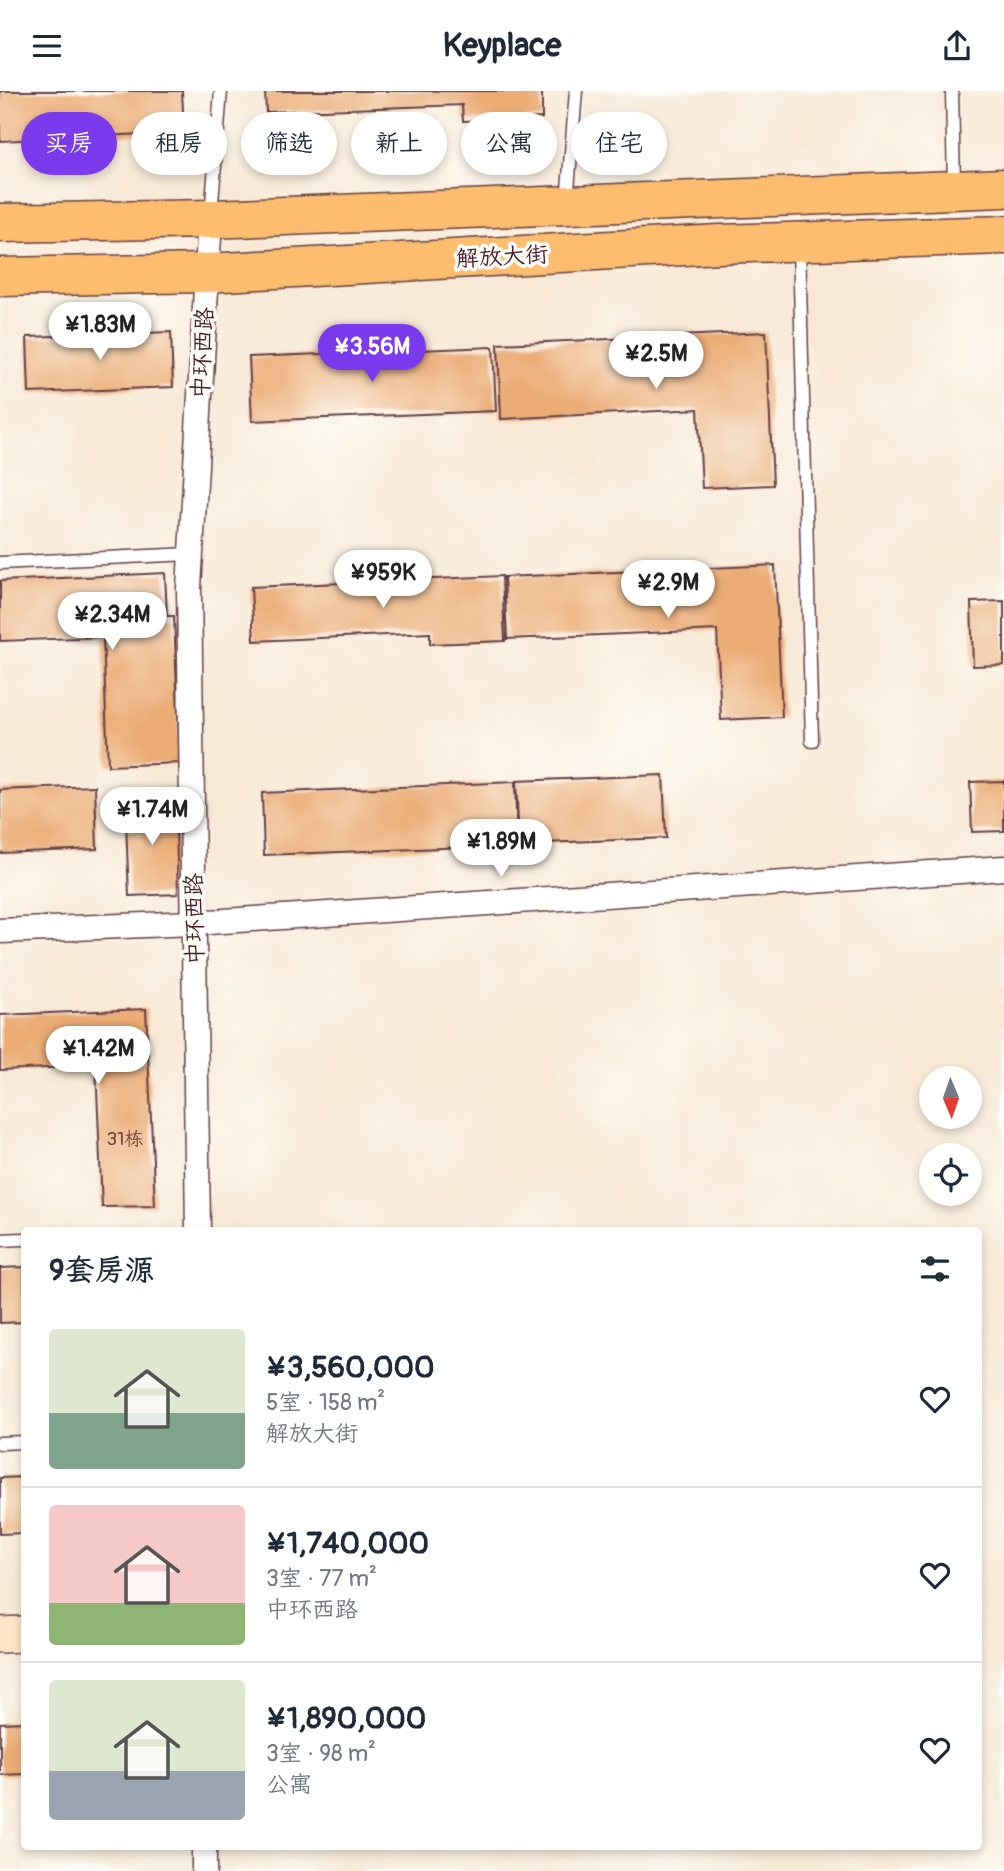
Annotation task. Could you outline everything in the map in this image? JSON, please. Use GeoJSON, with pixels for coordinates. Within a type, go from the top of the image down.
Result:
{"type":"FeatureCollection","features":[{"type":"Feature","properties":{"kind":"main road","name":"解放大街"},"geometry":{"type":"LineString","coordinates":[[0,223],[210,219],[1004,188]]}},
{"type":"Feature","properties":{"kind":"main road","name":"解放大街"},"geometry":{"type":"LineString","coordinates":[[0,277],[206,273],[692,246],[1004,235]]}},
{"type":"Feature","properties":{"kind":"street","name":"中环西路"},"geometry":{"type":"LineString","coordinates":[[198,1227],[189,587],[210,219]]}},
{"type":"Feature","properties":{"kind":"street"},"geometry":{"type":"LineString","coordinates":[[0,931],[194,923],[1004,868]]}},
{"type":"Feature","properties":{"kind":"street"},"geometry":{"type":"LineString","coordinates":[[0,1635],[21,1634]]}},
{"type":"Feature","properties":{"kind":"street"},"geometry":{"type":"LineString","coordinates":[[204,1850],[204,1871]]}},
{"type":"Feature","properties":{"kind":"lane"},"geometry":{"type":"LineString","coordinates":[[210,219],[221,91]]}},
{"type":"Feature","properties":{"kind":"lane"},"geometry":{"type":"LineString","coordinates":[[566,205],[576,91]]}},
{"type":"Feature","properties":{"kind":"lane"},"geometry":{"type":"LineString","coordinates":[[952,91],[954,190]]}},
{"type":"Feature","properties":{"kind":"lane"},"geometry":{"type":"LineString","coordinates":[[799,241],[812,741]]}},
{"type":"Feature","properties":{"kind":"lane"},"geometry":{"type":"LineString","coordinates":[[0,563],[191,554]]}},
{"type":"Feature","properties":{"kind":"lane"},"geometry":{"type":"LineString","coordinates":[[0,1240],[21,1238]]}},
{"type":"Feature","properties":{"kind":"lane"},"geometry":{"type":"LineString","coordinates":[[0,1443],[21,1442]]}},
{"type":"Feature","properties":{"kind":"building"},"geometry":{"type":"Polygon","coordinates":[[[0,91],[182,91],[183,112],[131,112],[131,135],[117,135],[117,112],[21,112],[21,140],[0,141],[0,91]]]}},
{"type":"Feature","properties":{"kind":"building"},"geometry":{"type":"Polygon","coordinates":[[[265,91],[542,91],[542,112],[462,112],[462,105],[266,112],[265,91]]]}},
{"type":"Feature","properties":{"kind":"building"},"geometry":{"type":"Polygon","coordinates":[[[171,332],[173,387],[29,393],[27,337],[171,332]]]}},
{"type":"Feature","properties":{"kind":"building"},"geometry":{"type":"Polygon","coordinates":[[[766,332],[773,485],[702,488],[698,409],[501,419],[498,344],[766,332]]]}},
{"type":"Feature","properties":{"kind":"building"},"geometry":{"type":"Polygon","coordinates":[[[493,347],[496,411],[252,421],[249,357],[493,347]]]}},
{"type":"Feature","properties":{"kind":"building"},"geometry":{"type":"Polygon","coordinates":[[[775,565],[782,717],[721,720],[717,630],[507,639],[504,577],[775,565]]]}},
{"type":"Feature","properties":{"kind":"building"},"geometry":{"type":"Polygon","coordinates":[[[165,573],[167,616],[174,616],[180,763],[108,766],[103,637],[0,641],[0,581],[165,573]]]}},
{"type":"Feature","properties":{"kind":"building"},"geometry":{"type":"Polygon","coordinates":[[[502,576],[505,641],[430,644],[430,633],[254,641],[251,587],[502,576]]]}},
{"type":"Feature","properties":{"kind":"building"},"geometry":{"type":"Polygon","coordinates":[[[1004,601],[1004,665],[973,666],[971,602],[1004,601]]]}},
{"type":"Feature","properties":{"kind":"building"},"geometry":{"type":"Polygon","coordinates":[[[663,775],[666,838],[519,844],[516,781],[663,775]]]}},
{"type":"Feature","properties":{"kind":"building"},"geometry":{"type":"Polygon","coordinates":[[[1004,781],[1004,831],[972,832],[970,782],[1004,781]]]}},
{"type":"Feature","properties":{"kind":"building"},"geometry":{"type":"Polygon","coordinates":[[[515,782],[517,845],[264,855],[262,793],[515,782]]]}},
{"type":"Feature","properties":{"kind":"building"},"geometry":{"type":"Polygon","coordinates":[[[95,786],[97,849],[0,853],[0,790],[95,786]]]}},
{"type":"Feature","properties":{"kind":"building"},"geometry":{"type":"Polygon","coordinates":[[[175,798],[178,894],[129,896],[125,799],[175,798]]]}},
{"type":"Feature","properties":{"kind":"building"},"geometry":{"type":"Polygon","coordinates":[[[146,1009],[155,1206],[102,1207],[96,1066],[0,1070],[0,1015],[146,1009]]]}},
{"type":"Feature","properties":{"kind":"building"},"geometry":{"type":"Polygon","coordinates":[[[21,1267],[21,1322],[0,1323],[0,1268],[21,1267]]]}},
{"type":"Feature","properties":{"kind":"building"},"geometry":{"type":"Polygon","coordinates":[[[21,1477],[21,1533],[0,1534],[0,1478],[21,1477]]]}},
{"type":"Feature","properties":{"kind":"building"},"geometry":{"type":"Polygon","coordinates":[[[21,1722],[21,1774],[0,1775],[0,1723],[21,1722]]]}}]}
